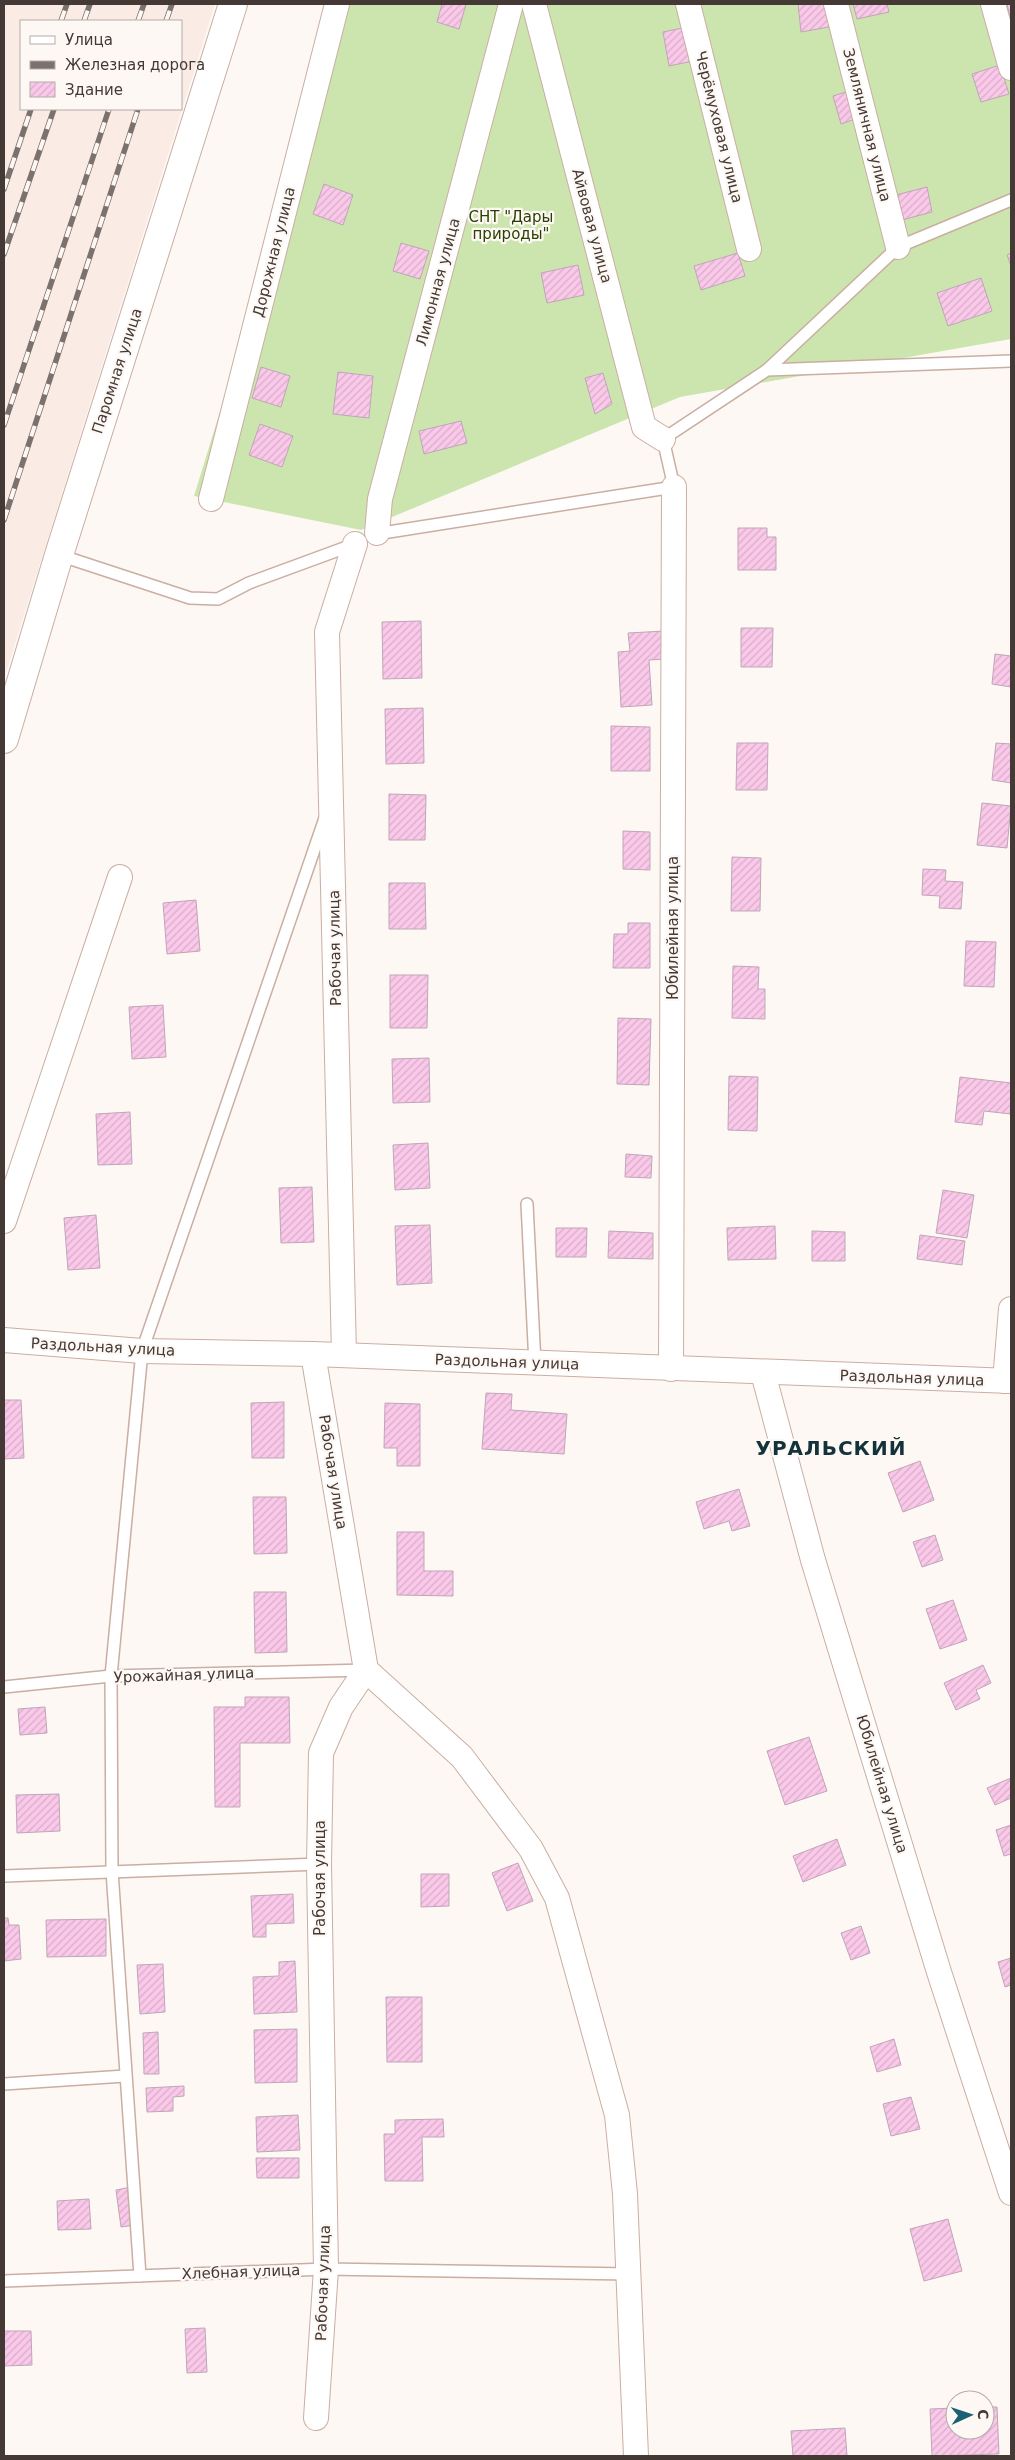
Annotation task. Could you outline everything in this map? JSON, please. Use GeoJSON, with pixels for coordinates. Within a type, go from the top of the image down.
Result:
{"type":"FeatureCollection","features":[{"type":"Feature","properties":{"kind":"street","name":"Паромная улица"},"geometry":{"type":"LineString","coordinates":[[4,739],[59,555],[233,4]]}},
{"type":"Feature","properties":{"kind":"street","name":"Дорожная улица"},"geometry":{"type":"LineString","coordinates":[[211,500],[337,4]]}},
{"type":"Feature","properties":{"kind":"street","name":"Лимонная улица"},"geometry":{"type":"LineString","coordinates":[[377,533],[380,499],[511,4]]}},
{"type":"Feature","properties":{"kind":"street","name":"Айвовая улица"},"geometry":{"type":"LineString","coordinates":[[534,4],[644,427],[663,439]]}},
{"type":"Feature","properties":{"kind":"street","name":"Черёмуховая улица"},"geometry":{"type":"LineString","coordinates":[[688,4],[749,249]]}},
{"type":"Feature","properties":{"kind":"street","name":"Земляничная улица"},"geometry":{"type":"LineString","coordinates":[[836,4],[898,247]]}},
{"type":"Feature","properties":{"kind":"street"},"geometry":{"type":"LineString","coordinates":[[994,4],[1011,68]]}},
{"type":"Feature","properties":{"kind":"street","name":"Юбилейная улица"},"geometry":{"type":"LineString","coordinates":[[671,1369],[674,487]]}},
{"type":"Feature","properties":{"kind":"street","name":"Рабочая улица"},"geometry":{"type":"LineString","coordinates":[[344,1355],[327,632],[355,544]]}},
{"type":"Feature","properties":{"kind":"street"},"geometry":{"type":"LineString","coordinates":[[4,1221],[120,877]]}},
{"type":"Feature","properties":{"kind":"street"},"geometry":{"type":"LineString","coordinates":[[1008,1381],[1011,1309]]}},
{"type":"Feature","properties":{"kind":"street","name":"Раздольная улица"},"geometry":{"type":"LineString","coordinates":[[4,1340],[142,1351],[344,1355],[763,1373],[1008,1381]]}},
{"type":"Feature","properties":{"kind":"street","name":"Рабочая улица"},"geometry":{"type":"LineString","coordinates":[[313,1354],[366,1670],[341,1707],[321,1753],[319,1864],[326,2269],[316,2418]]}},
{"type":"Feature","properties":{"kind":"street","name":"Юбилейная улица"},"geometry":{"type":"LineString","coordinates":[[763,1373],[816,1569],[938,1972],[1011,2193]]}},
{"type":"Feature","properties":{"kind":"street"},"geometry":{"type":"LineString","coordinates":[[366,1670],[462,1757],[531,1849],[557,1898],[617,2115],[625,2194],[636,2456]]}},
{"type":"Feature","properties":{"kind":"lane"},"geometry":{"type":"LineString","coordinates":[[59,555],[190,598],[218,599],[249,583],[355,544],[377,533],[674,487],[663,439],[767,370],[898,247],[1011,200]]}},
{"type":"Feature","properties":{"kind":"lane"},"geometry":{"type":"LineString","coordinates":[[767,370],[1011,361]]}},
{"type":"Feature","properties":{"kind":"lane"},"geometry":{"type":"LineString","coordinates":[[140,2276],[112,1871],[111,1676],[142,1351],[331,800]]}},
{"type":"Feature","properties":{"kind":"lane"},"geometry":{"type":"LineString","coordinates":[[527,1204],[535,1364]]}},
{"type":"Feature","properties":{"kind":"lane","name":"Урожайная улица"},"geometry":{"type":"LineString","coordinates":[[4,1686],[111,1676],[366,1670]]}},
{"type":"Feature","properties":{"kind":"lane"},"geometry":{"type":"LineString","coordinates":[[4,1876],[319,1864]]}},
{"type":"Feature","properties":{"kind":"lane"},"geometry":{"type":"LineString","coordinates":[[4,2084],[125,2076]]}},
{"type":"Feature","properties":{"kind":"lane","name":"Хлебная улица"},"geometry":{"type":"LineString","coordinates":[[4,2281],[326,2269],[629,2274]]}},
{"type":"Feature","properties":{"kind":"shaded area"},"geometry":{"type":"Polygon","coordinates":[[[4,4],[215,4],[182,110],[182,20],[20,20],[20,110],[182,110],[4,679],[4,4]]]}},
{"type":"Feature","properties":{"kind":"green space","name":"СНТ \"Дары природы\""},"geometry":{"type":"Polygon","coordinates":[[[345,4],[1011,4],[1011,339],[680,397],[361,530],[194,496],[345,4]]]}},
{"type":"Feature","properties":{"kind":"building"},"geometry":{"type":"Polygon","coordinates":[[[442,4],[466,4],[459,29],[437,22],[442,4]]]}},
{"type":"Feature","properties":{"kind":"building"},"geometry":{"type":"Polygon","coordinates":[[[798,4],[826,4],[829,27],[801,32],[798,4]]]}},
{"type":"Feature","properties":{"kind":"building"},"geometry":{"type":"Polygon","coordinates":[[[853,4],[887,4],[889,12],[857,19],[853,4]]]}},
{"type":"Feature","properties":{"kind":"building"},"geometry":{"type":"Polygon","coordinates":[[[1007,4],[1011,4],[1011,22],[1007,4]]]}},
{"type":"Feature","properties":{"kind":"building"},"geometry":{"type":"Polygon","coordinates":[[[687,27],[693,61],[669,66],[663,32],[687,27]]]}},
{"type":"Feature","properties":{"kind":"building"},"geometry":{"type":"Polygon","coordinates":[[[1000,65],[1009,94],[981,102],[972,74],[1000,65]]]}},
{"type":"Feature","properties":{"kind":"building"},"geometry":{"type":"Polygon","coordinates":[[[849,91],[858,118],[841,124],[833,96],[849,91]]]}},
{"type":"Feature","properties":{"kind":"building"},"geometry":{"type":"Polygon","coordinates":[[[324,184],[353,195],[343,225],[313,214],[324,184]]]}},
{"type":"Feature","properties":{"kind":"building"},"geometry":{"type":"Polygon","coordinates":[[[927,187],[932,212],[902,220],[896,195],[927,187]]]}},
{"type":"Feature","properties":{"kind":"building"},"geometry":{"type":"Polygon","coordinates":[[[401,243],[429,251],[420,279],[393,271],[401,243]]]}},
{"type":"Feature","properties":{"kind":"building"},"geometry":{"type":"Polygon","coordinates":[[[738,253],[745,276],[701,290],[694,266],[738,253]]]}},
{"type":"Feature","properties":{"kind":"building"},"geometry":{"type":"Polygon","coordinates":[[[1011,253],[1011,266],[1007,255],[1011,253]]]}},
{"type":"Feature","properties":{"kind":"building"},"geometry":{"type":"Polygon","coordinates":[[[578,265],[584,295],[547,303],[541,273],[578,265]]]}},
{"type":"Feature","properties":{"kind":"building"},"geometry":{"type":"Polygon","coordinates":[[[981,278],[992,311],[948,326],[937,293],[981,278]]]}},
{"type":"Feature","properties":{"kind":"building"},"geometry":{"type":"Polygon","coordinates":[[[261,367],[290,376],[281,407],[252,398],[261,367]]]}},
{"type":"Feature","properties":{"kind":"building"},"geometry":{"type":"Polygon","coordinates":[[[338,372],[373,376],[369,418],[333,414],[338,372]]]}},
{"type":"Feature","properties":{"kind":"building"},"geometry":{"type":"Polygon","coordinates":[[[603,373],[612,404],[595,414],[585,378],[603,373]]]}},
{"type":"Feature","properties":{"kind":"building"},"geometry":{"type":"Polygon","coordinates":[[[461,421],[467,443],[424,454],[419,431],[461,421]]]}},
{"type":"Feature","properties":{"kind":"building"},"geometry":{"type":"Polygon","coordinates":[[[260,424],[293,436],[282,467],[249,455],[260,424]]]}},
{"type":"Feature","properties":{"kind":"building"},"geometry":{"type":"Polygon","coordinates":[[[738,528],[767,528],[767,537],[776,537],[776,570],[738,570],[738,528]]]}},
{"type":"Feature","properties":{"kind":"building"},"geometry":{"type":"Polygon","coordinates":[[[421,621],[422,678],[383,679],[382,622],[421,621]]]}},
{"type":"Feature","properties":{"kind":"building"},"geometry":{"type":"Polygon","coordinates":[[[741,628],[773,628],[772,667],[741,667],[741,628]]]}},
{"type":"Feature","properties":{"kind":"building"},"geometry":{"type":"Polygon","coordinates":[[[665,631],[666,659],[649,660],[652,705],[621,707],[618,652],[630,651],[628,633],[665,631]]]}},
{"type":"Feature","properties":{"kind":"building"},"geometry":{"type":"Polygon","coordinates":[[[995,654],[1011,656],[1011,687],[992,684],[995,654]]]}},
{"type":"Feature","properties":{"kind":"building"},"geometry":{"type":"Polygon","coordinates":[[[423,708],[424,763],[386,764],[385,709],[423,708]]]}},
{"type":"Feature","properties":{"kind":"building"},"geometry":{"type":"Polygon","coordinates":[[[611,726],[650,727],[650,771],[611,771],[611,726]]]}},
{"type":"Feature","properties":{"kind":"building"},"geometry":{"type":"Polygon","coordinates":[[[737,743],[768,743],[767,790],[736,790],[737,743]]]}},
{"type":"Feature","properties":{"kind":"building"},"geometry":{"type":"Polygon","coordinates":[[[996,743],[1011,744],[1011,783],[992,780],[996,743]]]}},
{"type":"Feature","properties":{"kind":"building"},"geometry":{"type":"Polygon","coordinates":[[[389,794],[426,795],[425,840],[389,840],[389,794]]]}},
{"type":"Feature","properties":{"kind":"building"},"geometry":{"type":"Polygon","coordinates":[[[982,803],[1011,806],[1007,848],[977,845],[982,803]]]}},
{"type":"Feature","properties":{"kind":"building"},"geometry":{"type":"Polygon","coordinates":[[[623,831],[650,832],[650,870],[623,869],[623,831]]]}},
{"type":"Feature","properties":{"kind":"building"},"geometry":{"type":"Polygon","coordinates":[[[732,857],[761,858],[760,911],[731,911],[732,857]]]}},
{"type":"Feature","properties":{"kind":"building"},"geometry":{"type":"Polygon","coordinates":[[[923,869],[946,870],[945,881],[963,882],[961,909],[939,908],[940,896],[922,895],[923,869]]]}},
{"type":"Feature","properties":{"kind":"building"},"geometry":{"type":"Polygon","coordinates":[[[389,883],[425,883],[426,929],[389,929],[389,883]]]}},
{"type":"Feature","properties":{"kind":"building"},"geometry":{"type":"Polygon","coordinates":[[[196,900],[200,951],[167,954],[163,903],[196,900]]]}},
{"type":"Feature","properties":{"kind":"building"},"geometry":{"type":"Polygon","coordinates":[[[628,923],[650,923],[650,968],[613,968],[614,934],[628,934],[628,923]]]}},
{"type":"Feature","properties":{"kind":"building"},"geometry":{"type":"Polygon","coordinates":[[[966,941],[996,942],[994,987],[964,986],[966,941]]]}},
{"type":"Feature","properties":{"kind":"building"},"geometry":{"type":"Polygon","coordinates":[[[733,966],[759,967],[758,989],[765,989],[765,1019],[732,1018],[733,966]]]}},
{"type":"Feature","properties":{"kind":"building"},"geometry":{"type":"Polygon","coordinates":[[[390,975],[428,975],[427,1028],[390,1028],[390,975]]]}},
{"type":"Feature","properties":{"kind":"building"},"geometry":{"type":"Polygon","coordinates":[[[163,1005],[166,1057],[132,1059],[129,1007],[163,1005]]]}},
{"type":"Feature","properties":{"kind":"building"},"geometry":{"type":"Polygon","coordinates":[[[618,1018],[651,1019],[649,1085],[617,1084],[618,1018]]]}},
{"type":"Feature","properties":{"kind":"building"},"geometry":{"type":"Polygon","coordinates":[[[429,1058],[430,1102],[393,1103],[392,1059],[429,1058]]]}},
{"type":"Feature","properties":{"kind":"building"},"geometry":{"type":"Polygon","coordinates":[[[729,1076],[758,1077],[757,1131],[728,1130],[729,1076]]]}},
{"type":"Feature","properties":{"kind":"building"},"geometry":{"type":"Polygon","coordinates":[[[960,1077],[1011,1083],[1011,1114],[984,1111],[982,1125],[955,1122],[960,1077]]]}},
{"type":"Feature","properties":{"kind":"building"},"geometry":{"type":"Polygon","coordinates":[[[130,1112],[132,1164],[98,1165],[96,1114],[130,1112]]]}},
{"type":"Feature","properties":{"kind":"building"},"geometry":{"type":"Polygon","coordinates":[[[428,1143],[430,1188],[395,1190],[393,1145],[428,1143]]]}},
{"type":"Feature","properties":{"kind":"building"},"geometry":{"type":"Polygon","coordinates":[[[626,1154],[652,1156],[651,1178],[625,1177],[626,1154]]]}},
{"type":"Feature","properties":{"kind":"building"},"geometry":{"type":"Polygon","coordinates":[[[312,1187],[314,1242],[281,1243],[279,1188],[312,1187]]]}},
{"type":"Feature","properties":{"kind":"building"},"geometry":{"type":"Polygon","coordinates":[[[943,1190],[974,1195],[967,1238],[936,1233],[943,1190]]]}},
{"type":"Feature","properties":{"kind":"building"},"geometry":{"type":"Polygon","coordinates":[[[96,1215],[100,1268],[68,1270],[64,1218],[96,1215]]]}},
{"type":"Feature","properties":{"kind":"building"},"geometry":{"type":"Polygon","coordinates":[[[430,1225],[432,1283],[397,1285],[395,1226],[430,1225]]]}},
{"type":"Feature","properties":{"kind":"building"},"geometry":{"type":"Polygon","coordinates":[[[775,1226],[776,1259],[728,1260],[727,1228],[775,1226]]]}},
{"type":"Feature","properties":{"kind":"building"},"geometry":{"type":"Polygon","coordinates":[[[556,1228],[587,1228],[586,1257],[556,1257],[556,1228]]]}},
{"type":"Feature","properties":{"kind":"building"},"geometry":{"type":"Polygon","coordinates":[[[609,1231],[653,1233],[653,1259],[608,1258],[609,1231]]]}},
{"type":"Feature","properties":{"kind":"building"},"geometry":{"type":"Polygon","coordinates":[[[812,1231],[845,1232],[845,1261],[812,1261],[812,1231]]]}},
{"type":"Feature","properties":{"kind":"building"},"geometry":{"type":"Polygon","coordinates":[[[920,1235],[965,1241],[962,1265],[917,1259],[920,1235]]]}},
{"type":"Feature","properties":{"kind":"building"},"geometry":{"type":"Polygon","coordinates":[[[486,1393],[512,1394],[511,1410],[567,1414],[564,1454],[482,1449],[486,1393]]]}},
{"type":"Feature","properties":{"kind":"building"},"geometry":{"type":"Polygon","coordinates":[[[4,1400],[21,1400],[24,1458],[4,1459],[4,1400]]]}},
{"type":"Feature","properties":{"kind":"building"},"geometry":{"type":"Polygon","coordinates":[[[284,1402],[284,1458],[252,1458],[251,1403],[284,1402]]]}},
{"type":"Feature","properties":{"kind":"building"},"geometry":{"type":"Polygon","coordinates":[[[385,1403],[420,1404],[420,1466],[397,1466],[397,1448],[384,1448],[385,1403]]]}},
{"type":"Feature","properties":{"kind":"building"},"geometry":{"type":"Polygon","coordinates":[[[920,1461],[934,1500],[903,1512],[888,1473],[920,1461]]]}},
{"type":"Feature","properties":{"kind":"building"},"geometry":{"type":"Polygon","coordinates":[[[739,1489],[750,1526],[732,1531],[729,1521],[704,1529],[696,1502],[739,1489]]]}},
{"type":"Feature","properties":{"kind":"building"},"geometry":{"type":"Polygon","coordinates":[[[253,1497],[286,1497],[287,1553],[254,1554],[253,1497]]]}},
{"type":"Feature","properties":{"kind":"building"},"geometry":{"type":"Polygon","coordinates":[[[397,1532],[424,1532],[424,1571],[453,1571],[453,1596],[397,1595],[397,1532]]]}},
{"type":"Feature","properties":{"kind":"building"},"geometry":{"type":"Polygon","coordinates":[[[935,1535],[943,1560],[922,1567],[913,1542],[935,1535]]]}},
{"type":"Feature","properties":{"kind":"building"},"geometry":{"type":"Polygon","coordinates":[[[254,1592],[286,1592],[287,1652],[255,1653],[254,1592]]]}},
{"type":"Feature","properties":{"kind":"building"},"geometry":{"type":"Polygon","coordinates":[[[953,1600],[967,1640],[940,1649],[926,1609],[953,1600]]]}},
{"type":"Feature","properties":{"kind":"building"},"geometry":{"type":"Polygon","coordinates":[[[983,1665],[991,1683],[976,1690],[980,1699],[956,1710],[944,1683],[983,1665]]]}},
{"type":"Feature","properties":{"kind":"building"},"geometry":{"type":"Polygon","coordinates":[[[245,1697],[289,1697],[290,1743],[240,1743],[240,1807],[215,1807],[214,1707],[245,1707],[245,1697]]]}},
{"type":"Feature","properties":{"kind":"building"},"geometry":{"type":"Polygon","coordinates":[[[45,1707],[47,1733],[20,1735],[18,1709],[45,1707]]]}},
{"type":"Feature","properties":{"kind":"building"},"geometry":{"type":"Polygon","coordinates":[[[809,1737],[827,1791],[785,1805],[767,1751],[809,1737]]]}},
{"type":"Feature","properties":{"kind":"building"},"geometry":{"type":"Polygon","coordinates":[[[1011,1778],[1011,1798],[995,1805],[987,1788],[1011,1778]]]}},
{"type":"Feature","properties":{"kind":"building"},"geometry":{"type":"Polygon","coordinates":[[[59,1794],[60,1831],[17,1833],[16,1795],[59,1794]]]}},
{"type":"Feature","properties":{"kind":"building"},"geometry":{"type":"Polygon","coordinates":[[[1011,1825],[1011,1854],[1004,1856],[996,1830],[1011,1825]]]}},
{"type":"Feature","properties":{"kind":"building"},"geometry":{"type":"Polygon","coordinates":[[[837,1839],[846,1865],[803,1882],[793,1856],[837,1839]]]}},
{"type":"Feature","properties":{"kind":"building"},"geometry":{"type":"Polygon","coordinates":[[[518,1863],[533,1901],[507,1911],[492,1873],[518,1863]]]}},
{"type":"Feature","properties":{"kind":"building"},"geometry":{"type":"Polygon","coordinates":[[[421,1874],[449,1874],[449,1906],[421,1907],[421,1874]]]}},
{"type":"Feature","properties":{"kind":"building"},"geometry":{"type":"Polygon","coordinates":[[[293,1894],[294,1923],[266,1924],[266,1937],[253,1937],[251,1896],[293,1894]]]}},
{"type":"Feature","properties":{"kind":"building"},"geometry":{"type":"Polygon","coordinates":[[[4,1918],[8,1918],[9,1925],[19,1925],[21,1959],[4,1961],[4,1918]]]}},
{"type":"Feature","properties":{"kind":"building"},"geometry":{"type":"Polygon","coordinates":[[[106,1919],[106,1956],[47,1957],[46,1920],[106,1919]]]}},
{"type":"Feature","properties":{"kind":"building"},"geometry":{"type":"Polygon","coordinates":[[[861,1926],[870,1953],[851,1960],[841,1933],[861,1926]]]}},
{"type":"Feature","properties":{"kind":"building"},"geometry":{"type":"Polygon","coordinates":[[[1011,1958],[1011,1985],[1005,1987],[998,1962],[1011,1958]]]}},
{"type":"Feature","properties":{"kind":"building"},"geometry":{"type":"Polygon","coordinates":[[[295,1961],[297,2012],[254,2014],[253,1977],[279,1976],[279,1962],[295,1961]]]}},
{"type":"Feature","properties":{"kind":"building"},"geometry":{"type":"Polygon","coordinates":[[[163,1964],[165,2012],[140,2014],[137,1965],[163,1964]]]}},
{"type":"Feature","properties":{"kind":"building"},"geometry":{"type":"Polygon","coordinates":[[[386,1997],[422,1997],[422,2062],[387,2062],[386,1997]]]}},
{"type":"Feature","properties":{"kind":"building"},"geometry":{"type":"Polygon","coordinates":[[[297,2029],[297,2082],[255,2083],[254,2030],[297,2029]]]}},
{"type":"Feature","properties":{"kind":"building"},"geometry":{"type":"Polygon","coordinates":[[[158,2032],[159,2074],[144,2074],[143,2033],[158,2032]]]}},
{"type":"Feature","properties":{"kind":"building"},"geometry":{"type":"Polygon","coordinates":[[[894,2039],[901,2065],[877,2072],[870,2047],[894,2039]]]}},
{"type":"Feature","properties":{"kind":"building"},"geometry":{"type":"Polygon","coordinates":[[[184,2086],[184,2096],[173,2097],[173,2111],[147,2112],[146,2088],[184,2086]]]}},
{"type":"Feature","properties":{"kind":"building"},"geometry":{"type":"Polygon","coordinates":[[[911,2097],[920,2129],[891,2136],[883,2104],[911,2097]]]}},
{"type":"Feature","properties":{"kind":"building"},"geometry":{"type":"Polygon","coordinates":[[[298,2115],[300,2150],[257,2152],[256,2117],[298,2115]]]}},
{"type":"Feature","properties":{"kind":"building"},"geometry":{"type":"Polygon","coordinates":[[[443,2119],[444,2137],[422,2137],[423,2181],[385,2181],[384,2134],[395,2134],[395,2120],[443,2119]]]}},
{"type":"Feature","properties":{"kind":"building"},"geometry":{"type":"Polygon","coordinates":[[[256,2158],[299,2158],[299,2178],[257,2178],[256,2158]]]}},
{"type":"Feature","properties":{"kind":"building"},"geometry":{"type":"Polygon","coordinates":[[[131,2187],[136,2225],[121,2227],[116,2190],[131,2187]]]}},
{"type":"Feature","properties":{"kind":"building"},"geometry":{"type":"Polygon","coordinates":[[[89,2199],[91,2229],[58,2230],[57,2201],[89,2199]]]}},
{"type":"Feature","properties":{"kind":"building"},"geometry":{"type":"Polygon","coordinates":[[[948,2219],[962,2271],[924,2281],[910,2229],[948,2219]]]}},
{"type":"Feature","properties":{"kind":"building"},"geometry":{"type":"Polygon","coordinates":[[[205,2328],[207,2372],[187,2373],[185,2329],[205,2328]]]}},
{"type":"Feature","properties":{"kind":"building"},"geometry":{"type":"Polygon","coordinates":[[[4,2331],[31,2331],[32,2365],[4,2366],[4,2331]]]}},
{"type":"Feature","properties":{"kind":"building"},"geometry":{"type":"Polygon","coordinates":[[[995,2407],[997,2407],[999,2454],[932,2456],[930,2409],[945,2408],[945,2440],[995,2440],[995,2407]]]}},
{"type":"Feature","properties":{"kind":"building"},"geometry":{"type":"Polygon","coordinates":[[[845,2428],[847,2456],[793,2456],[791,2431],[845,2428]]]}},
{"type":"Feature","properties":{"kind":"railway"},"geometry":{"type":"LineString","coordinates":[[61,20],[67,4]]}},
{"type":"Feature","properties":{"kind":"railway"},"geometry":{"type":"LineString","coordinates":[[84,20],[90,4]]}},
{"type":"Feature","properties":{"kind":"railway"},"geometry":{"type":"LineString","coordinates":[[138,20],[144,4]]}},
{"type":"Feature","properties":{"kind":"railway"},"geometry":{"type":"LineString","coordinates":[[166,20],[172,4]]}},
{"type":"Feature","properties":{"kind":"railway"},"geometry":{"type":"LineString","coordinates":[[4,189],[31,110]]}},
{"type":"Feature","properties":{"kind":"railway"},"geometry":{"type":"LineString","coordinates":[[4,254],[54,110]]}},
{"type":"Feature","properties":{"kind":"railway"},"geometry":{"type":"LineString","coordinates":[[4,425],[109,110]]}},
{"type":"Feature","properties":{"kind":"railway"},"geometry":{"type":"LineString","coordinates":[[4,520],[138,110]]}},
{"type":"Feature","properties":{"kind":"district","name":"УРАЛЬСКИЙ"},"geometry":{"type":"Point","coordinates":[831,1448]}}]}
